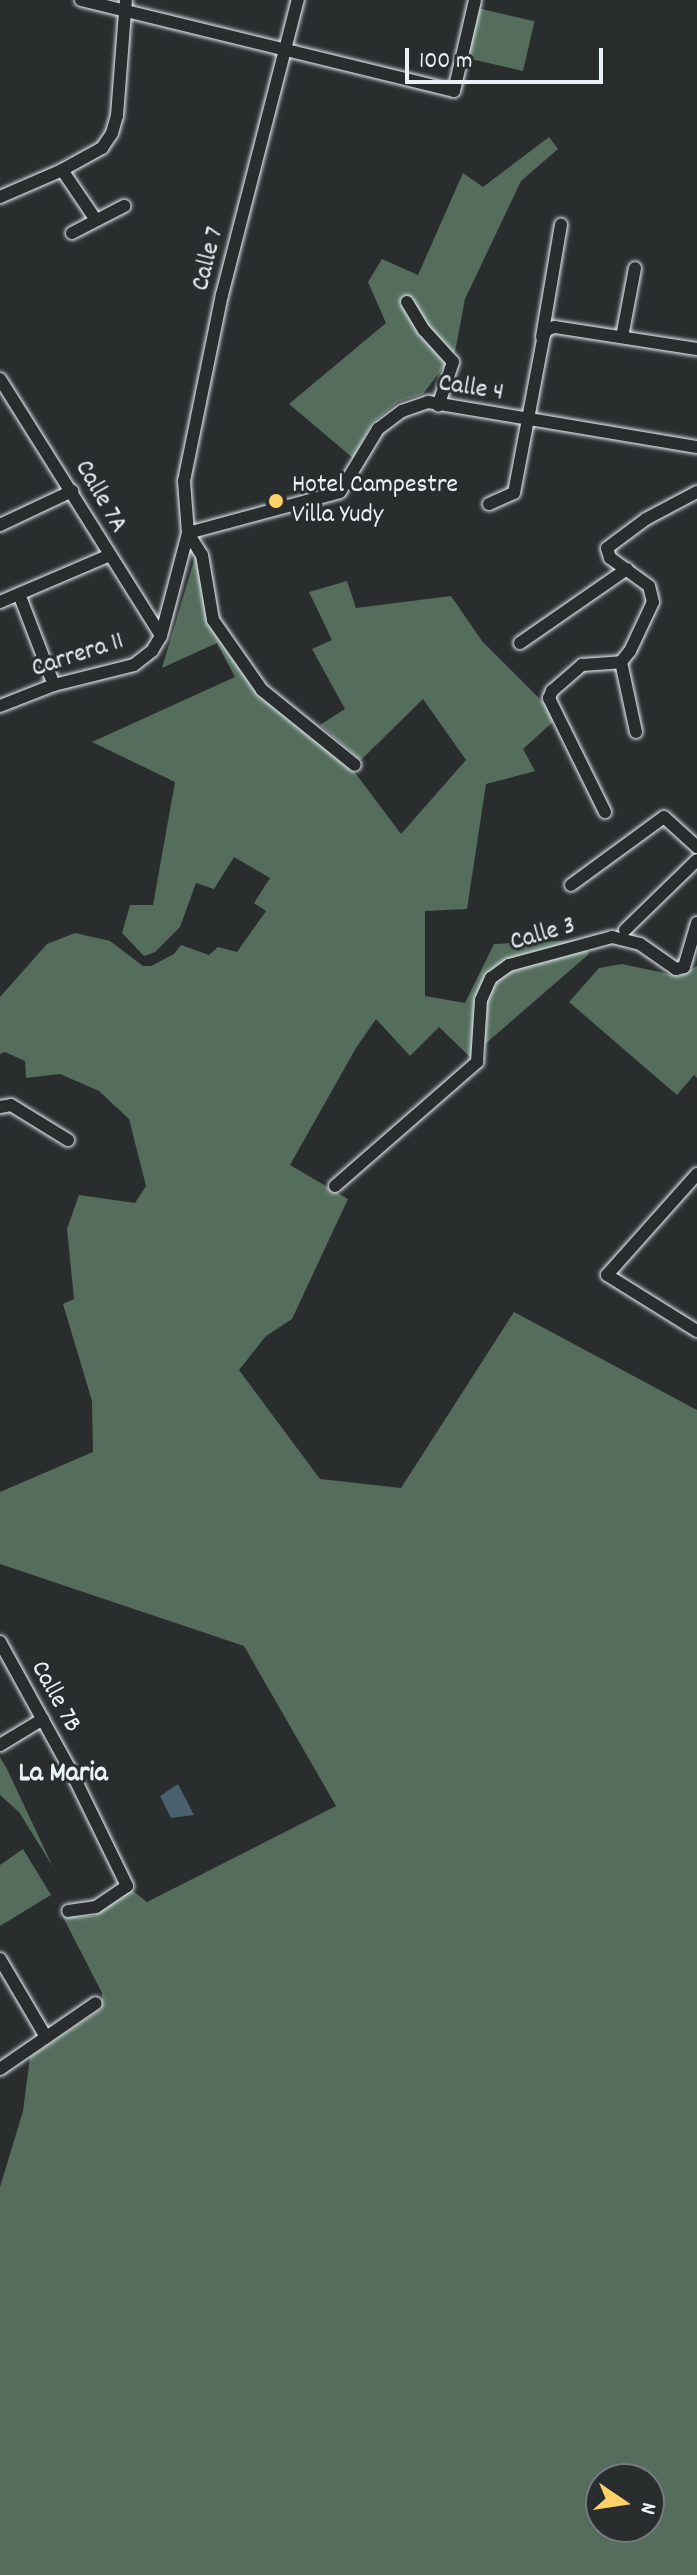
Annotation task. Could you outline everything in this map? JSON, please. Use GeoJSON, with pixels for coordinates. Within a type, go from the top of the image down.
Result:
{"type":"FeatureCollection","features":[{"type":"Feature","properties":{"kind":"street"},"geometry":{"type":"LineString","coordinates":[[81,0],[125,5],[286,50],[454,91],[475,0]]}},
{"type":"Feature","properties":{"kind":"street","name":"Calle 7"},"geometry":{"type":"LineString","coordinates":[[188,533],[184,481],[194,425],[222,295],[298,0]]}},
{"type":"Feature","properties":{"kind":"street"},"geometry":{"type":"LineString","coordinates":[[0,197],[62,170],[102,148],[112,133],[117,116],[125,5]]}},
{"type":"Feature","properties":{"kind":"street"},"geometry":{"type":"LineString","coordinates":[[62,170],[96,220]]}},
{"type":"Feature","properties":{"kind":"street"},"geometry":{"type":"LineString","coordinates":[[72,233],[124,206]]}},
{"type":"Feature","properties":{"kind":"street"},"geometry":{"type":"LineString","coordinates":[[528,419],[561,225]]}},
{"type":"Feature","properties":{"kind":"street"},"geometry":{"type":"LineString","coordinates":[[622,337],[635,268]]}},
{"type":"Feature","properties":{"kind":"street"},"geometry":{"type":"LineString","coordinates":[[407,302],[424,330],[453,362],[438,406]]}},
{"type":"Feature","properties":{"kind":"street"},"geometry":{"type":"LineString","coordinates":[[489,504],[514,493],[544,334],[548,329],[555,327],[697,349]]}},
{"type":"Feature","properties":{"kind":"street","name":"Calle 7A"},"geometry":{"type":"LineString","coordinates":[[0,379],[72,491],[108,556],[161,636]]}},
{"type":"Feature","properties":{"kind":"street","name":"Calle 4"},"geometry":{"type":"LineString","coordinates":[[188,533],[340,492],[378,429],[402,411],[428,402],[697,447]]}},
{"type":"Feature","properties":{"kind":"street"},"geometry":{"type":"LineString","coordinates":[[0,525],[72,491]]}},
{"type":"Feature","properties":{"kind":"street"},"geometry":{"type":"LineString","coordinates":[[605,812],[549,698],[552,691],[582,665],[621,662],[630,651],[653,602],[649,586],[610,558],[607,548],[611,542],[697,492]]}},
{"type":"Feature","properties":{"kind":"street"},"geometry":{"type":"LineString","coordinates":[[161,636],[188,533]]}},
{"type":"Feature","properties":{"kind":"street"},"geometry":{"type":"LineString","coordinates":[[188,533],[202,555],[213,620],[262,690],[355,765]]}},
{"type":"Feature","properties":{"kind":"street"},"geometry":{"type":"LineString","coordinates":[[0,602],[108,556]]}},
{"type":"Feature","properties":{"kind":"street"},"geometry":{"type":"LineString","coordinates":[[520,643],[627,569]]}},
{"type":"Feature","properties":{"kind":"street"},"geometry":{"type":"LineString","coordinates":[[19,594],[54,685]]}},
{"type":"Feature","properties":{"kind":"street","name":"Carrera 11"},"geometry":{"type":"LineString","coordinates":[[0,706],[54,685],[134,665],[152,651],[161,636]]}},
{"type":"Feature","properties":{"kind":"street"},"geometry":{"type":"LineString","coordinates":[[621,662],[636,732]]}},
{"type":"Feature","properties":{"kind":"street"},"geometry":{"type":"LineString","coordinates":[[571,885],[664,817],[697,847]]}},
{"type":"Feature","properties":{"kind":"street"},"geometry":{"type":"LineString","coordinates":[[625,930],[697,860]]}},
{"type":"Feature","properties":{"kind":"street","name":"Calle 3"},"geometry":{"type":"LineString","coordinates":[[335,1186],[477,1062],[481,1000],[491,978],[509,965],[612,937],[640,944],[676,969],[684,967],[697,923]]}},
{"type":"Feature","properties":{"kind":"street"},"geometry":{"type":"LineString","coordinates":[[0,1107],[11,1105],[68,1140]]}},
{"type":"Feature","properties":{"kind":"street"},"geometry":{"type":"LineString","coordinates":[[697,1174],[607,1275],[697,1331]]}},
{"type":"Feature","properties":{"kind":"street","name":"Calle 7B"},"geometry":{"type":"LineString","coordinates":[[0,1642],[43,1719],[127,1886],[96,1907],[68,1911]]}},
{"type":"Feature","properties":{"kind":"street"},"geometry":{"type":"LineString","coordinates":[[0,1673],[13,1665]]}},
{"type":"Feature","properties":{"kind":"street"},"geometry":{"type":"LineString","coordinates":[[0,1745],[43,1719]]}},
{"type":"Feature","properties":{"kind":"street"},"geometry":{"type":"LineString","coordinates":[[0,1959],[46,2037]]}},
{"type":"Feature","properties":{"kind":"street"},"geometry":{"type":"LineString","coordinates":[[0,2069],[96,2003]]}},
{"type":"Feature","properties":{"kind":"green space"},"geometry":{"type":"Polygon","coordinates":[[[477,8],[534,21],[523,71],[466,58],[477,8]]]}},
{"type":"Feature","properties":{"kind":"green space"},"geometry":{"type":"Polygon","coordinates":[[[549,137],[558,149],[521,181],[465,299],[455,352],[423,394],[398,402],[372,423],[353,458],[289,404],[386,323],[368,282],[382,259],[418,275],[463,173],[483,187],[549,137]]]}},
{"type":"Feature","properties":{"kind":"green space"},"geometry":{"type":"Polygon","coordinates":[[[196,554],[208,623],[212,623],[261,693],[353,770],[401,834],[466,760],[423,699],[361,760],[320,725],[345,709],[312,649],[332,640],[309,592],[347,581],[356,608],[451,596],[482,641],[546,705],[555,720],[523,749],[535,771],[486,784],[467,909],[425,911],[425,996],[465,1003],[494,944],[581,940],[589,954],[470,1057],[439,1027],[410,1056],[376,1019],[356,1048],[290,1165],[348,1199],[292,1319],[266,1336],[239,1370],[320,1479],[401,1488],[514,1312],[697,1410],[697,2575],[0,2575],[0,2187],[23,2111],[30,2057],[101,2009],[102,1993],[63,1917],[94,1916],[127,1886],[147,1902],[336,1806],[244,1646],[0,1564],[0,1492],[93,1452],[92,1401],[63,1304],[74,1299],[67,1229],[79,1195],[135,1203],[146,1186],[129,1119],[99,1091],[60,1074],[26,1078],[25,1061],[5,1052],[0,1054],[0,997],[47,944],[75,933],[110,941],[143,966],[151,966],[174,954],[181,945],[209,955],[218,947],[237,952],[266,911],[254,903],[270,878],[234,857],[214,889],[196,883],[180,927],[155,952],[144,956],[122,933],[130,905],[153,905],[175,782],[92,742],[235,677],[217,643],[162,668],[196,554]]]}},
{"type":"Feature","properties":{"kind":"green space"},"geometry":{"type":"Polygon","coordinates":[[[622,964],[679,976],[697,966],[697,1078],[694,1075],[677,1095],[569,1002],[599,968],[622,964]]]}},
{"type":"Feature","properties":{"kind":"green space"},"geometry":{"type":"Polygon","coordinates":[[[0,1757],[53,1867],[19,1812],[0,1795],[0,1757]]]}},
{"type":"Feature","properties":{"kind":"green space"},"geometry":{"type":"Polygon","coordinates":[[[23,1849],[51,1895],[0,1926],[0,1865],[23,1849]]]}},
{"type":"Feature","properties":{"kind":"water"},"geometry":{"type":"Polygon","coordinates":[[[178,1784],[194,1815],[171,1818],[160,1796],[178,1784]]]}},
{"type":"Feature","properties":{"kind":"place","name":"Hotel Campestre Villa Yudy"},"geometry":{"type":"Point","coordinates":[276,501]}},
{"type":"Feature","properties":{"kind":"district","name":"La Maria"},"geometry":{"type":"Point","coordinates":[63,1775]}}]}
